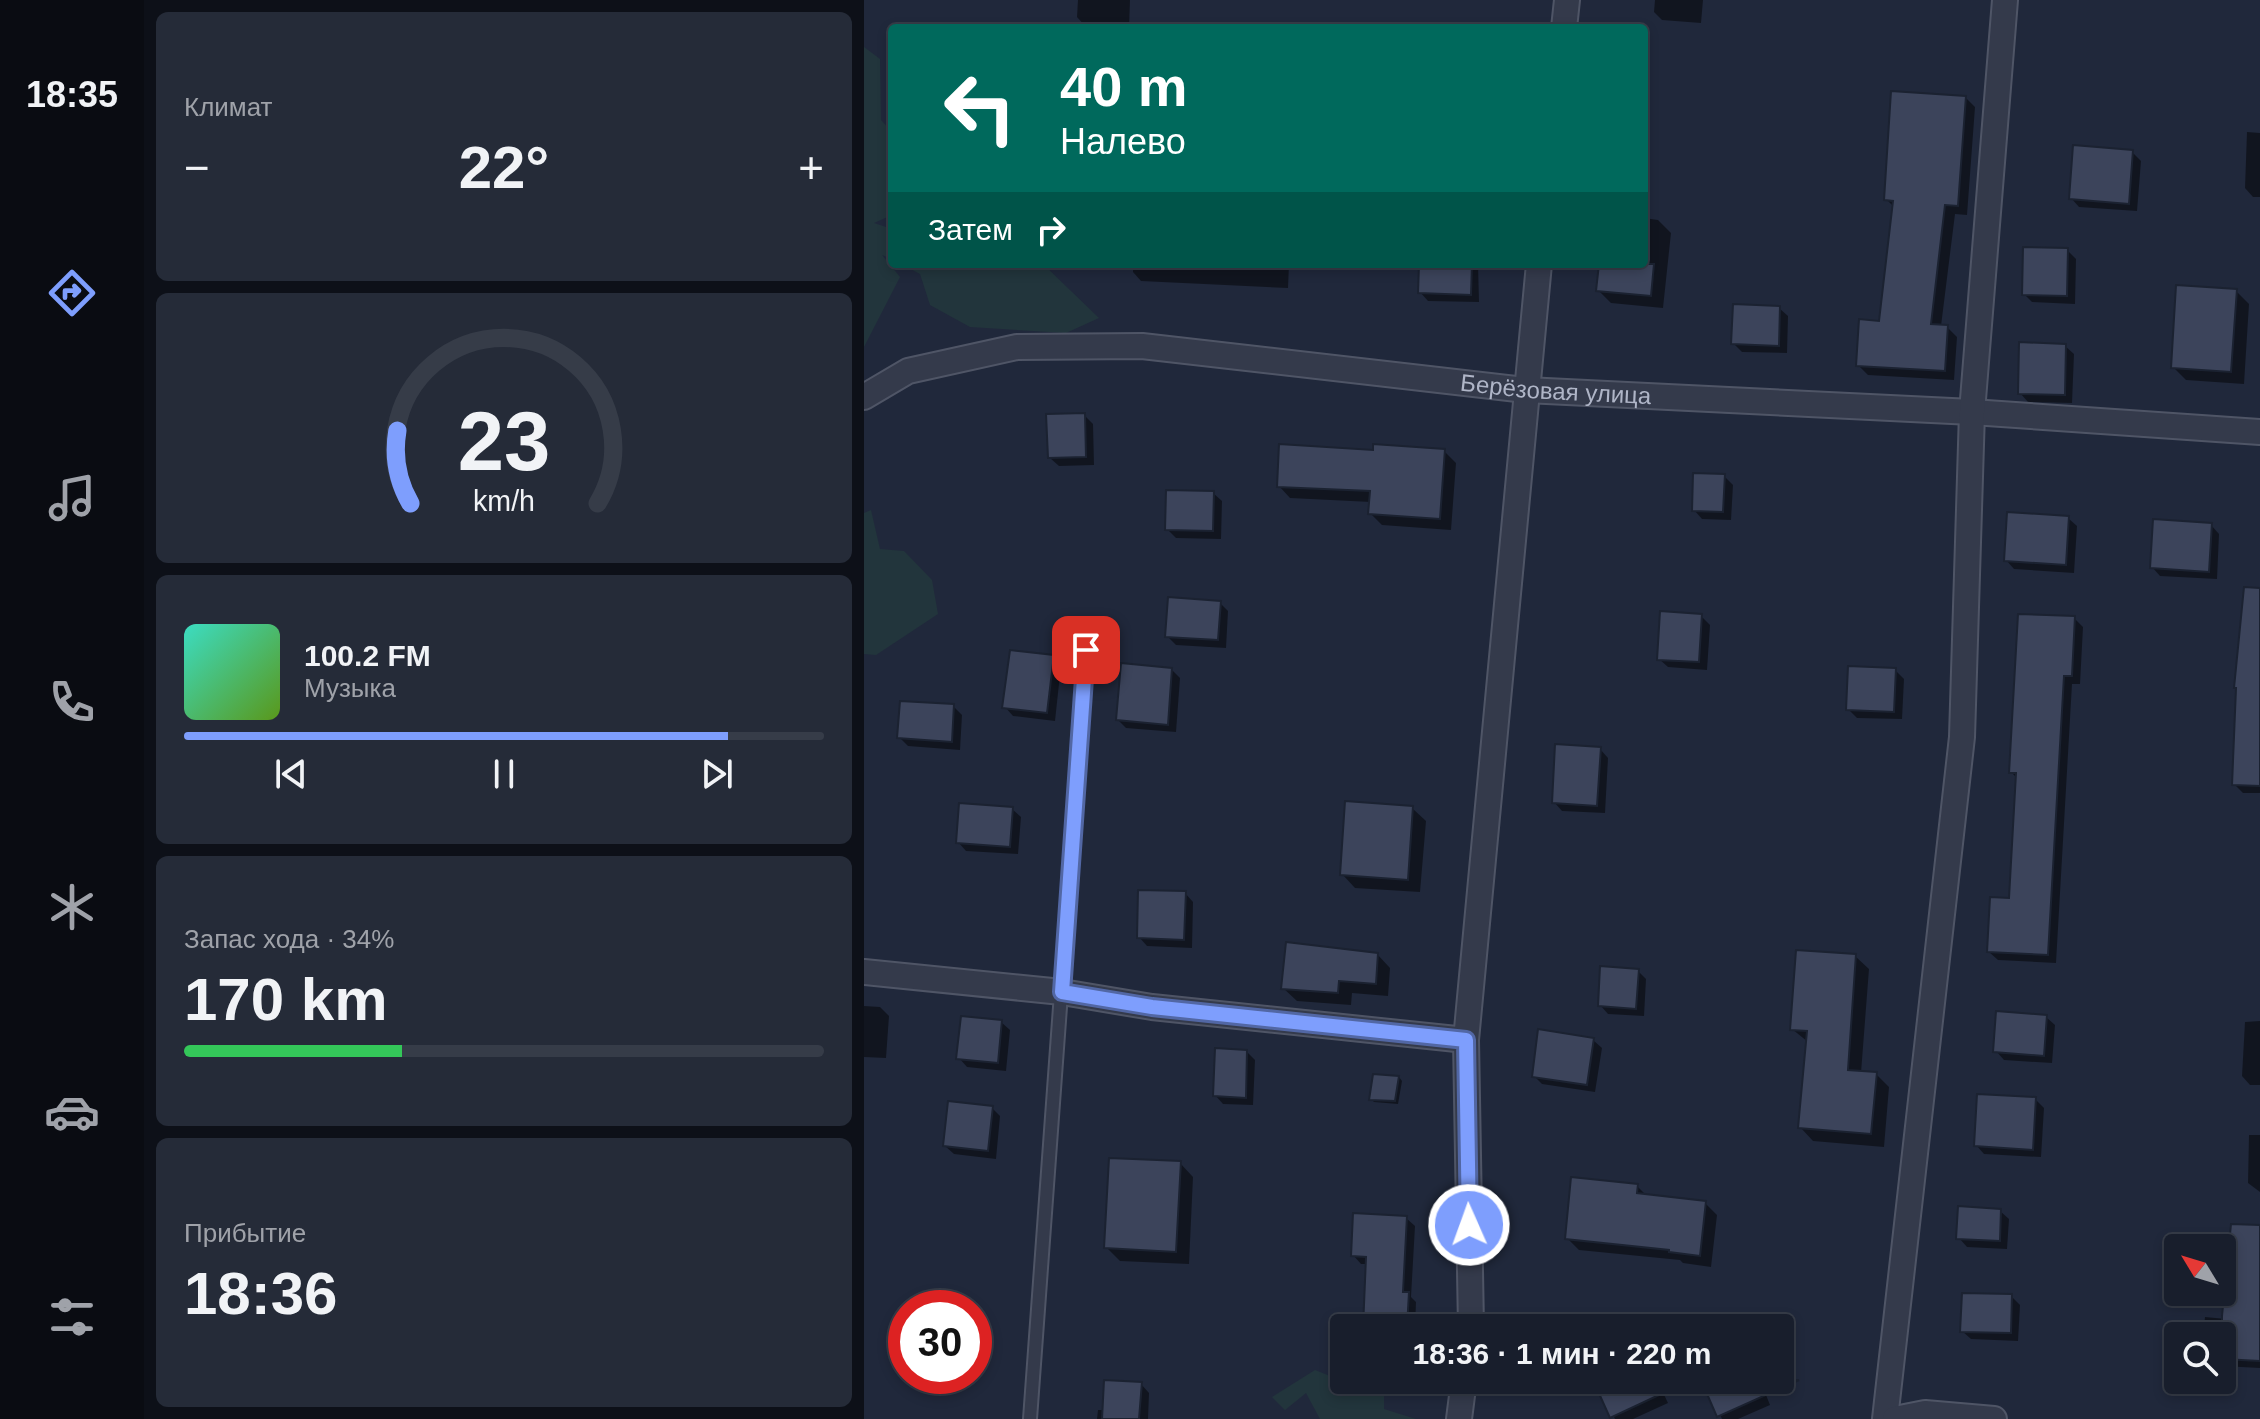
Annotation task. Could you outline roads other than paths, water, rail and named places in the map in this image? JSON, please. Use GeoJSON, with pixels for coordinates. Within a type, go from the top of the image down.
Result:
{"type":"FeatureCollection","features":[{"type":"Feature","properties":{"kind":"street"},"geometry":{"type":"LineString","coordinates":[[1564,24],[1567,0]]}},
{"type":"Feature","properties":{"kind":"street"},"geometry":{"type":"LineString","coordinates":[[1885,1419],[1962,737],[1972,412],[2005,0]]}},
{"type":"Feature","properties":{"kind":"street"},"geometry":{"type":"LineString","coordinates":[[1471,1314],[1466,1040],[1539,268]]}},
{"type":"Feature","properties":{"kind":"street","name":"Берёзовая улица"},"geometry":{"type":"LineString","coordinates":[[864,397],[908,371],[1017,347],[1142,346],[1526,390],[1972,412],[2260,432]]}},
{"type":"Feature","properties":{"kind":"street"},"geometry":{"type":"LineString","coordinates":[[864,972],[1062,992],[1152,1007],[1466,1040]]}},
{"type":"Feature","properties":{"kind":"street"},"geometry":{"type":"LineString","coordinates":[[1459,1419],[1462,1394]]}},
{"type":"Feature","properties":{"kind":"street"},"geometry":{"type":"LineString","coordinates":[[1895,1419],[1925,1413],[1994,1419]]}},
{"type":"Feature","properties":{"kind":"lane"},"geometry":{"type":"LineString","coordinates":[[1030,1419],[1086,650]]}}]}
